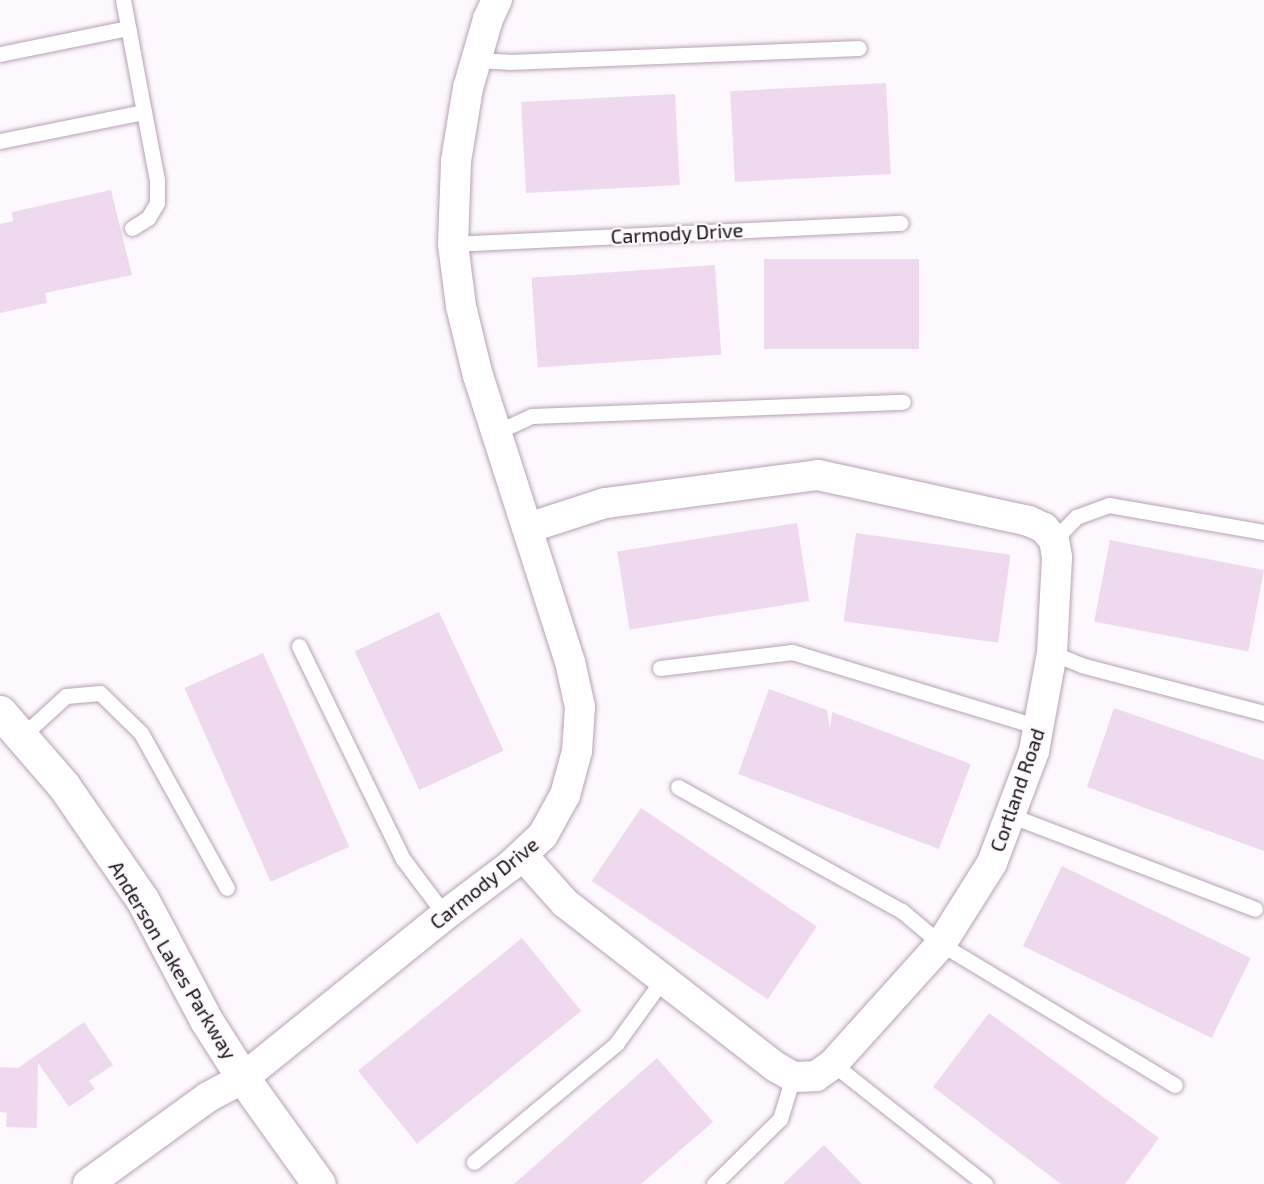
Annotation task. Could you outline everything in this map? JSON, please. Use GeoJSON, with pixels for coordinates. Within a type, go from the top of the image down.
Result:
{"type":"FeatureCollection","features":[{"type":"Feature","properties":{"kind":"street","name":"Carmody Drive"},"geometry":{"type":"LineString","coordinates":[[88,1184],[208,1097],[243,1078],[445,915],[523,856],[543,835],[565,795],[577,751],[580,707],[570,662],[478,376],[461,306],[453,244],[456,161],[468,88],[488,18],[497,0]]}},
{"type":"Feature","properties":{"kind":"street"},"geometry":{"type":"LineString","coordinates":[[528,528],[605,503],[818,476],[1029,521],[1044,528],[1054,540]]}},
{"type":"Feature","properties":{"kind":"street","name":"Cortland Road"},"geometry":{"type":"LineString","coordinates":[[793,1077],[816,1076],[833,1064],[941,944],[992,863],[1012,816],[1034,751],[1039,727],[1052,653],[1056,557],[1054,540]]}},
{"type":"Feature","properties":{"kind":"street","name":"Anderson Lakes Parkway"},"geometry":{"type":"LineString","coordinates":[[0,712],[64,786],[142,899],[175,965],[243,1078],[319,1184]]}},
{"type":"Feature","properties":{"kind":"street"},"geometry":{"type":"LineString","coordinates":[[523,856],[565,903],[793,1077]]}},
{"type":"Feature","properties":{"kind":"lane"},"geometry":{"type":"LineString","coordinates":[[123,0],[157,180],[157,203],[148,218],[132,228]]}},
{"type":"Feature","properties":{"kind":"lane"},"geometry":{"type":"LineString","coordinates":[[0,54],[128,28]]}},
{"type":"Feature","properties":{"kind":"lane"},"geometry":{"type":"LineString","coordinates":[[476,60],[509,62],[859,48]]}},
{"type":"Feature","properties":{"kind":"lane"},"geometry":{"type":"LineString","coordinates":[[0,141],[144,112]]}},
{"type":"Feature","properties":{"kind":"lane","name":"Carmody Drive"},"geometry":{"type":"LineString","coordinates":[[453,244],[901,223]]}},
{"type":"Feature","properties":{"kind":"lane"},"geometry":{"type":"LineString","coordinates":[[497,432],[532,416],[903,402]]}},
{"type":"Feature","properties":{"kind":"lane"},"geometry":{"type":"LineString","coordinates":[[1054,540],[1076,517],[1109,505],[1264,532]]}},
{"type":"Feature","properties":{"kind":"lane"},"geometry":{"type":"LineString","coordinates":[[299,646],[403,859],[445,915]]}},
{"type":"Feature","properties":{"kind":"lane"},"geometry":{"type":"LineString","coordinates":[[660,668],[792,651],[1039,727]]}},
{"type":"Feature","properties":{"kind":"lane"},"geometry":{"type":"LineString","coordinates":[[1052,653],[1081,665],[1264,713]]}},
{"type":"Feature","properties":{"kind":"lane"},"geometry":{"type":"LineString","coordinates":[[22,736],[66,696],[100,693],[141,733],[226,888]]}},
{"type":"Feature","properties":{"kind":"lane"},"geometry":{"type":"LineString","coordinates":[[678,787],[902,911],[941,944],[1175,1085]]}},
{"type":"Feature","properties":{"kind":"lane"},"geometry":{"type":"LineString","coordinates":[[1012,816],[1255,909]]}},
{"type":"Feature","properties":{"kind":"lane"},"geometry":{"type":"LineString","coordinates":[[474,1162],[616,1044],[663,979]]}},
{"type":"Feature","properties":{"kind":"lane"},"geometry":{"type":"LineString","coordinates":[[833,1064],[978,1182]]}},
{"type":"Feature","properties":{"kind":"lane"},"geometry":{"type":"LineString","coordinates":[[714,1184],[780,1119],[793,1077]]}},
{"type":"Feature","properties":{"kind":"building"},"geometry":{"type":"Polygon","coordinates":[[[886,83],[891,174],[735,182],[730,91],[886,83]]]}},
{"type":"Feature","properties":{"kind":"building"},"geometry":{"type":"Polygon","coordinates":[[[675,94],[680,185],[526,193],[521,102],[675,94]]]}},
{"type":"Feature","properties":{"kind":"building"},"geometry":{"type":"Polygon","coordinates":[[[111,190],[132,275],[45,293],[47,303],[0,313],[0,224],[13,221],[12,212],[111,190]]]}},
{"type":"Feature","properties":{"kind":"building"},"geometry":{"type":"Polygon","coordinates":[[[764,259],[919,259],[919,349],[764,349],[764,259]]]}},
{"type":"Feature","properties":{"kind":"building"},"geometry":{"type":"Polygon","coordinates":[[[715,265],[721,355],[538,368],[531,278],[715,265]]]}},
{"type":"Feature","properties":{"kind":"building"},"geometry":{"type":"Polygon","coordinates":[[[797,523],[809,601],[630,629],[617,551],[797,523]]]}},
{"type":"Feature","properties":{"kind":"building"},"geometry":{"type":"Polygon","coordinates":[[[856,533],[1010,555],[998,643],[844,621],[856,533]]]}},
{"type":"Feature","properties":{"kind":"building"},"geometry":{"type":"Polygon","coordinates":[[[1110,540],[1264,570],[1248,651],[1094,621],[1110,540]]]}},
{"type":"Feature","properties":{"kind":"building"},"geometry":{"type":"Polygon","coordinates":[[[439,612],[504,751],[419,790],[355,651],[439,612]]]}},
{"type":"Feature","properties":{"kind":"building"},"geometry":{"type":"Polygon","coordinates":[[[263,653],[349,847],[271,882],[184,688],[263,653]]]}},
{"type":"Feature","properties":{"kind":"building"},"geometry":{"type":"Polygon","coordinates":[[[769,689],[827,710],[830,730],[832,712],[971,764],[939,849],[738,774],[769,689]]]}},
{"type":"Feature","properties":{"kind":"building"},"geometry":{"type":"Polygon","coordinates":[[[1114,708],[1264,760],[1264,851],[1087,787],[1114,708]]]}},
{"type":"Feature","properties":{"kind":"building"},"geometry":{"type":"Polygon","coordinates":[[[641,808],[817,927],[768,1000],[592,881],[641,808]]]}},
{"type":"Feature","properties":{"kind":"building"},"geometry":{"type":"Polygon","coordinates":[[[1062,866],[1251,958],[1212,1038],[1023,946],[1062,866]]]}},
{"type":"Feature","properties":{"kind":"building"},"geometry":{"type":"Polygon","coordinates":[[[522,938],[581,1011],[417,1144],[358,1071],[522,938]]]}},
{"type":"Feature","properties":{"kind":"building"},"geometry":{"type":"Polygon","coordinates":[[[989,1013],[1159,1138],[1125,1184],[1061,1184],[933,1087],[989,1013]]]}},
{"type":"Feature","properties":{"kind":"building"},"geometry":{"type":"Polygon","coordinates":[[[84,1022],[113,1065],[89,1081],[95,1089],[69,1107],[38,1063],[37,1128],[6,1127],[7,1113],[0,1112],[0,1067],[18,1068],[84,1022]]]}},
{"type":"Feature","properties":{"kind":"building"},"geometry":{"type":"Polygon","coordinates":[[[657,1058],[713,1122],[641,1184],[514,1184],[657,1058]]]}},
{"type":"Feature","properties":{"kind":"building"},"geometry":{"type":"Polygon","coordinates":[[[824,1145],[862,1184],[783,1184],[824,1145]]]}}]}
